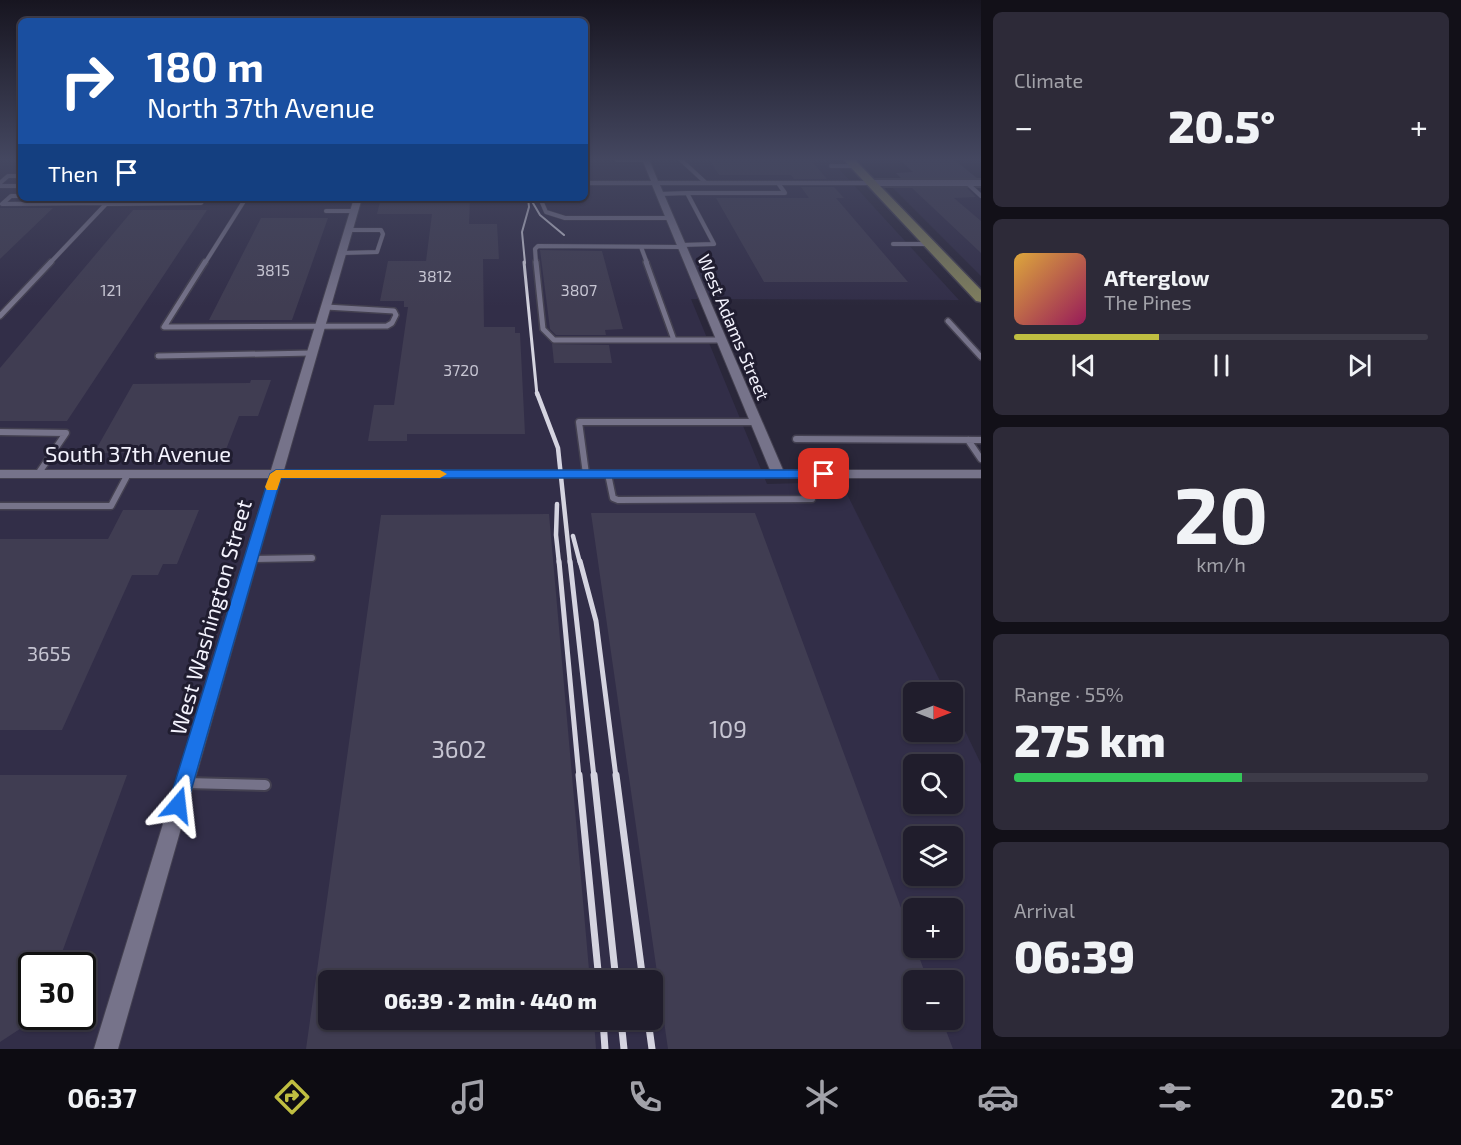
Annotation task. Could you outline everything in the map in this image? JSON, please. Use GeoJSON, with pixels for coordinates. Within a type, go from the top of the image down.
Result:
{"type":"FeatureCollection","features":[{"type":"Feature","properties":{"kind":"main road"},"geometry":{"type":"LineString","coordinates":[[894,208],[981,298]]}},
{"type":"Feature","properties":{"kind":"street","name":"West Washington Street"},"geometry":{"type":"LineString","coordinates":[[106,1049],[355,208]]}},
{"type":"Feature","properties":{"kind":"street","name":"West Adams Street"},"geometry":{"type":"LineString","coordinates":[[665,208],[778,474]]}},
{"type":"Feature","properties":{"kind":"street","name":"South 37th Avenue"},"geometry":{"type":"LineString","coordinates":[[0,474],[981,474]]}},
{"type":"Feature","properties":{"kind":"lane"},"geometry":{"type":"LineString","coordinates":[[0,316],[103,208]]}},
{"type":"Feature","properties":{"kind":"lane"},"geometry":{"type":"LineString","coordinates":[[240,208],[164,327],[387,326],[392,323],[396,315],[394,311],[326,307]]}},
{"type":"Feature","properties":{"kind":"lane"},"geometry":{"type":"LineString","coordinates":[[326,211],[339,208]]}},
{"type":"Feature","properties":{"kind":"lane"},"geometry":{"type":"LineString","coordinates":[[544,208],[546,212],[565,218],[670,218]]}},
{"type":"Feature","properties":{"kind":"lane"},"geometry":{"type":"LineString","coordinates":[[695,208],[714,244],[640,247],[546,245],[536,247],[543,329],[554,340],[722,340]]}},
{"type":"Feature","properties":{"kind":"lane"},"geometry":{"type":"LineString","coordinates":[[342,253],[377,252],[383,234],[381,230],[348,230]]}},
{"type":"Feature","properties":{"kind":"lane"},"geometry":{"type":"LineString","coordinates":[[893,244],[929,244]]}},
{"type":"Feature","properties":{"kind":"lane"},"geometry":{"type":"LineString","coordinates":[[640,247],[674,340]]}},
{"type":"Feature","properties":{"kind":"lane"},"geometry":{"type":"LineString","coordinates":[[948,321],[981,357]]}},
{"type":"Feature","properties":{"kind":"lane"},"geometry":{"type":"LineString","coordinates":[[159,356],[312,352]]}},
{"type":"Feature","properties":{"kind":"lane"},"geometry":{"type":"LineString","coordinates":[[586,474],[579,422],[756,422]]}},
{"type":"Feature","properties":{"kind":"lane"},"geometry":{"type":"LineString","coordinates":[[0,432],[66,433],[38,474]]}},
{"type":"Feature","properties":{"kind":"lane"},"geometry":{"type":"LineString","coordinates":[[796,439],[981,440]]}},
{"type":"Feature","properties":{"kind":"lane"},"geometry":{"type":"LineString","coordinates":[[968,440],[981,459]]}},
{"type":"Feature","properties":{"kind":"lane"},"geometry":{"type":"LineString","coordinates":[[0,506],[111,506],[128,474]]}},
{"type":"Feature","properties":{"kind":"lane"},"geometry":{"type":"LineString","coordinates":[[608,474],[613,498],[618,500],[812,498],[801,474]]}},
{"type":"Feature","properties":{"kind":"lane"},"geometry":{"type":"LineString","coordinates":[[251,559],[312,558]]}},
{"type":"Feature","properties":{"kind":"lane"},"geometry":{"type":"LineString","coordinates":[[184,783],[265,785]]}},
{"type":"Feature","properties":{"kind":"shaded area"},"geometry":{"type":"Polygon","coordinates":[[[0,208],[875,208],[959,300],[691,299],[767,484],[841,482],[941,682],[903,682],[903,742],[963,742],[963,727],[981,764],[981,1049],[0,1049],[0,208]]]}},
{"type":"Feature","properties":{"kind":"shaded area"},"geometry":{"type":"Polygon","coordinates":[[[913,208],[981,208],[981,276],[913,208]]]}},
{"type":"Feature","properties":{"kind":"building"},"geometry":{"type":"Polygon","coordinates":[[[0,208],[53,208],[0,259],[0,208]]]}},
{"type":"Feature","properties":{"kind":"building"},"geometry":{"type":"Polygon","coordinates":[[[379,208],[470,208],[469,224],[497,224],[499,259],[483,259],[484,327],[515,327],[515,333],[520,333],[525,434],[407,434],[407,441],[368,441],[374,405],[394,405],[408,307],[404,307],[404,301],[380,301],[388,261],[426,261],[432,214],[377,214],[379,208]]]}},
{"type":"Feature","properties":{"kind":"building"},"geometry":{"type":"Polygon","coordinates":[[[722,208],[845,208],[908,282],[764,282],[722,208]]]}},
{"type":"Feature","properties":{"kind":"building"},"geometry":{"type":"Polygon","coordinates":[[[933,208],[966,208],[981,221],[981,253],[933,208]]]}},
{"type":"Feature","properties":{"kind":"building"},"geometry":{"type":"Polygon","coordinates":[[[133,210],[207,210],[67,421],[0,421],[0,368],[133,210]]]}},
{"type":"Feature","properties":{"kind":"building"},"geometry":{"type":"Polygon","coordinates":[[[261,218],[328,218],[292,320],[209,320],[261,218]]]}},
{"type":"Feature","properties":{"kind":"building"},"geometry":{"type":"Polygon","coordinates":[[[540,250],[602,251],[623,329],[605,330],[606,335],[556,335],[550,329],[540,250]]]}},
{"type":"Feature","properties":{"kind":"building"},"geometry":{"type":"Polygon","coordinates":[[[552,344],[609,345],[612,363],[554,363],[552,344]]]}},
{"type":"Feature","properties":{"kind":"building"},"geometry":{"type":"Polygon","coordinates":[[[251,380],[271,380],[258,416],[239,416],[225,452],[94,453],[133,384],[250,383],[251,380]]]}},
{"type":"Feature","properties":{"kind":"building"},"geometry":{"type":"Polygon","coordinates":[[[123,510],[199,510],[177,564],[163,564],[158,575],[132,575],[62,730],[0,730],[0,539],[108,539],[123,510]]]}},
{"type":"Feature","properties":{"kind":"building"},"geometry":{"type":"Polygon","coordinates":[[[591,513],[755,513],[903,913],[903,958],[919,958],[924,970],[903,970],[903,1030],[946,1030],[953,1049],[668,1049],[663,1014],[663,970],[657,970],[591,513]]]}},
{"type":"Feature","properties":{"kind":"building"},"geometry":{"type":"Polygon","coordinates":[[[549,514],[589,970],[318,970],[318,1030],[595,1030],[596,1049],[306,1049],[381,515],[549,514]]]}},
{"type":"Feature","properties":{"kind":"building"},"geometry":{"type":"Polygon","coordinates":[[[0,775],[127,775],[62,952],[18,952],[18,1030],[0,1042],[0,775]]]}},
{"type":"Feature","properties":{"kind":"railway"},"geometry":{"type":"LineString","coordinates":[[525,263],[522,232],[529,208]]}},
{"type":"Feature","properties":{"kind":"railway"},"geometry":{"type":"LineString","coordinates":[[536,208],[540,215],[564,235]]}},
{"type":"Feature","properties":{"kind":"railway"},"geometry":{"type":"LineString","coordinates":[[524,262],[537,395]]}},
{"type":"Feature","properties":{"kind":"railway"},"geometry":{"type":"LineString","coordinates":[[537,393],[558,448],[570,563]]}},
{"type":"Feature","properties":{"kind":"railway"},"geometry":{"type":"LineString","coordinates":[[557,504],[556,535],[559,563]]}},
{"type":"Feature","properties":{"kind":"railway"},"geometry":{"type":"LineString","coordinates":[[573,536],[580,563]]}},
{"type":"Feature","properties":{"kind":"railway"},"geometry":{"type":"LineString","coordinates":[[559,561],[579,777]]}},
{"type":"Feature","properties":{"kind":"railway"},"geometry":{"type":"LineString","coordinates":[[570,561],[594,777]]}},
{"type":"Feature","properties":{"kind":"railway"},"geometry":{"type":"LineString","coordinates":[[580,561],[596,621],[616,777]]}},
{"type":"Feature","properties":{"kind":"railway"},"geometry":{"type":"LineString","coordinates":[[579,775],[598,970]]}},
{"type":"Feature","properties":{"kind":"railway"},"geometry":{"type":"LineString","coordinates":[[594,775],[615,970]]}},
{"type":"Feature","properties":{"kind":"railway"},"geometry":{"type":"LineString","coordinates":[[616,775],[642,970]]}},
{"type":"Feature","properties":{"kind":"railway"},"geometry":{"type":"LineString","coordinates":[[604,1030],[605,1049]]}},
{"type":"Feature","properties":{"kind":"railway"},"geometry":{"type":"LineString","coordinates":[[622,1030],[624,1049]]}},
{"type":"Feature","properties":{"kind":"railway"},"geometry":{"type":"LineString","coordinates":[[649,1030],[652,1049]]}},
{"type":"Feature","properties":{"kind":"slow traffic"},"geometry":{"type":"LineString","coordinates":[[272,487],[276,474],[440,474]]}},
{"type":"Feature","properties":{"kind":"route"},"geometry":{"type":"LineString","coordinates":[[178,805],[276,474],[824,474]]}}]}
